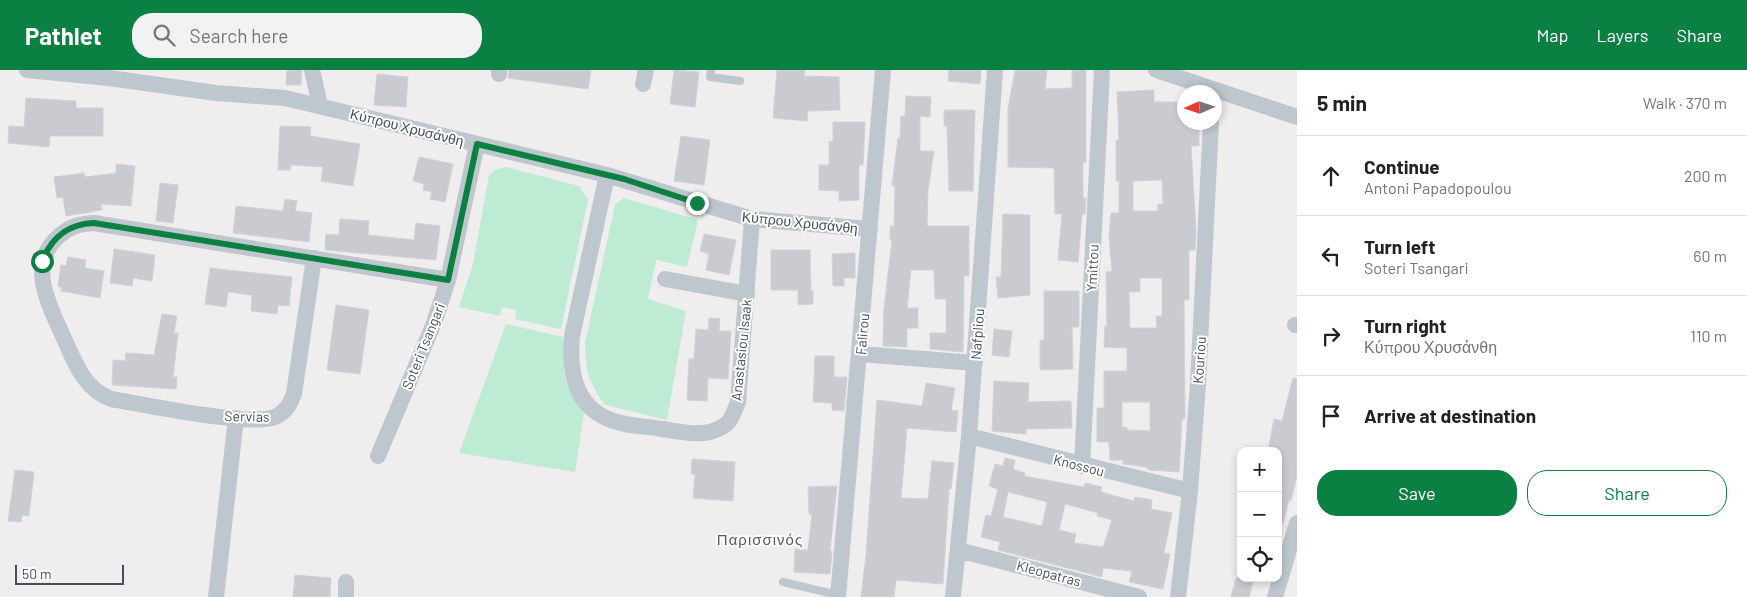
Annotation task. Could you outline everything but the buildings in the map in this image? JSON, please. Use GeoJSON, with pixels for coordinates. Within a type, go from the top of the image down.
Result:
{"type":"FeatureCollection","features":[{"type":"Feature","properties":{"kind":"street","name":"Κύπρου Χρυσάνθη"},"geometry":{"type":"LineString","coordinates":[[27,70],[285,98],[607,175],[752,219],[870,229]]}},
{"type":"Feature","properties":{"kind":"street"},"geometry":{"type":"LineString","coordinates":[[312,70],[320,106]]}},
{"type":"Feature","properties":{"kind":"street","name":"Falirou"},"geometry":{"type":"LineString","coordinates":[[838,596],[883,70]]}},
{"type":"Feature","properties":{"kind":"street","name":"Nafpliou"},"geometry":{"type":"LineString","coordinates":[[953,597],[975,363],[995,70]]}},
{"type":"Feature","properties":{"kind":"street","name":"Ymittou"},"geometry":{"type":"LineString","coordinates":[[1082,466],[1102,70]]}},
{"type":"Feature","properties":{"kind":"street"},"geometry":{"type":"LineString","coordinates":[[1156,70],[1187,74],[1204,85]]}},
{"type":"Feature","properties":{"kind":"street"},"geometry":{"type":"LineString","coordinates":[[1222,93],[1297,117]]}},
{"type":"Feature","properties":{"kind":"street","name":"Kouriou"},"geometry":{"type":"LineString","coordinates":[[1178,597],[1190,491],[1206,252],[1211,130]]}},
{"type":"Feature","properties":{"kind":"street","name":"Soteri Tsangari"},"geometry":{"type":"LineString","coordinates":[[378,456],[434,323],[448,280],[477,144]]}},
{"type":"Feature","properties":{"kind":"street","name":"Anastasiou Isaak"},"geometry":{"type":"LineString","coordinates":[[607,175],[572,336],[570,358],[574,382],[587,403],[606,418],[620,422],[692,433],[709,432],[723,427],[733,415],[738,402],[752,219]]}},
{"type":"Feature","properties":{"kind":"street","name":"Servias"},"geometry":{"type":"LineString","coordinates":[[94,223],[314,258],[294,394],[290,405],[282,414],[273,418],[236,418],[111,399],[95,391],[80,371],[48,304],[44,289],[42,261],[52,242],[62,233],[74,226],[94,223]]}},
{"type":"Feature","properties":{"kind":"street"},"geometry":{"type":"LineString","coordinates":[[314,258],[448,280]]}},
{"type":"Feature","properties":{"kind":"street"},"geometry":{"type":"LineString","coordinates":[[665,279],[747,294]]}},
{"type":"Feature","properties":{"kind":"street"},"geometry":{"type":"LineString","coordinates":[[860,354],[975,363]]}},
{"type":"Feature","properties":{"kind":"street"},"geometry":{"type":"LineString","coordinates":[[216,597],[236,418]]}},
{"type":"Feature","properties":{"kind":"street","name":"Knossou"},"geometry":{"type":"LineString","coordinates":[[969,436],[1082,466],[1190,491]]}},
{"type":"Feature","properties":{"kind":"street"},"geometry":{"type":"LineString","coordinates":[[1275,597],[1297,522]]}},
{"type":"Feature","properties":{"kind":"street","name":"Kleopatras"},"geometry":{"type":"LineString","coordinates":[[958,550],[1139,597]]}},
{"type":"Feature","properties":{"kind":"lane"},"geometry":{"type":"LineString","coordinates":[[711,70],[710,77],[740,81]]}},
{"type":"Feature","properties":{"kind":"lane"},"geometry":{"type":"LineString","coordinates":[[783,582],[838,596]]}},
{"type":"Feature","properties":{"kind":"green space"},"geometry":{"type":"Polygon","coordinates":[[[506,167],[579,186],[588,200],[561,329],[515,319],[516,310],[502,307],[500,316],[459,307],[473,264],[489,175],[497,169],[506,167]]]}},
{"type":"Feature","properties":{"kind":"green space"},"geometry":{"type":"Polygon","coordinates":[[[624,198],[698,220],[687,267],[656,260],[648,299],[686,311],[667,420],[605,405],[591,382],[587,369],[585,343],[615,205],[624,198]]]}},
{"type":"Feature","properties":{"kind":"green space"},"geometry":{"type":"Polygon","coordinates":[[[506,324],[563,337],[565,379],[584,413],[575,472],[459,453],[506,324]]]}},
{"type":"Feature","properties":{"kind":"district","name":"Παρισσινός"},"geometry":{"type":"Point","coordinates":[760,539]}},
{"type":"Feature","properties":{"kind":"route"},"geometry":{"type":"LineString","coordinates":[[42,261],[47,249],[62,233],[74,226],[94,223],[448,280],[477,144],[624,179],[697,203]]}}]}
